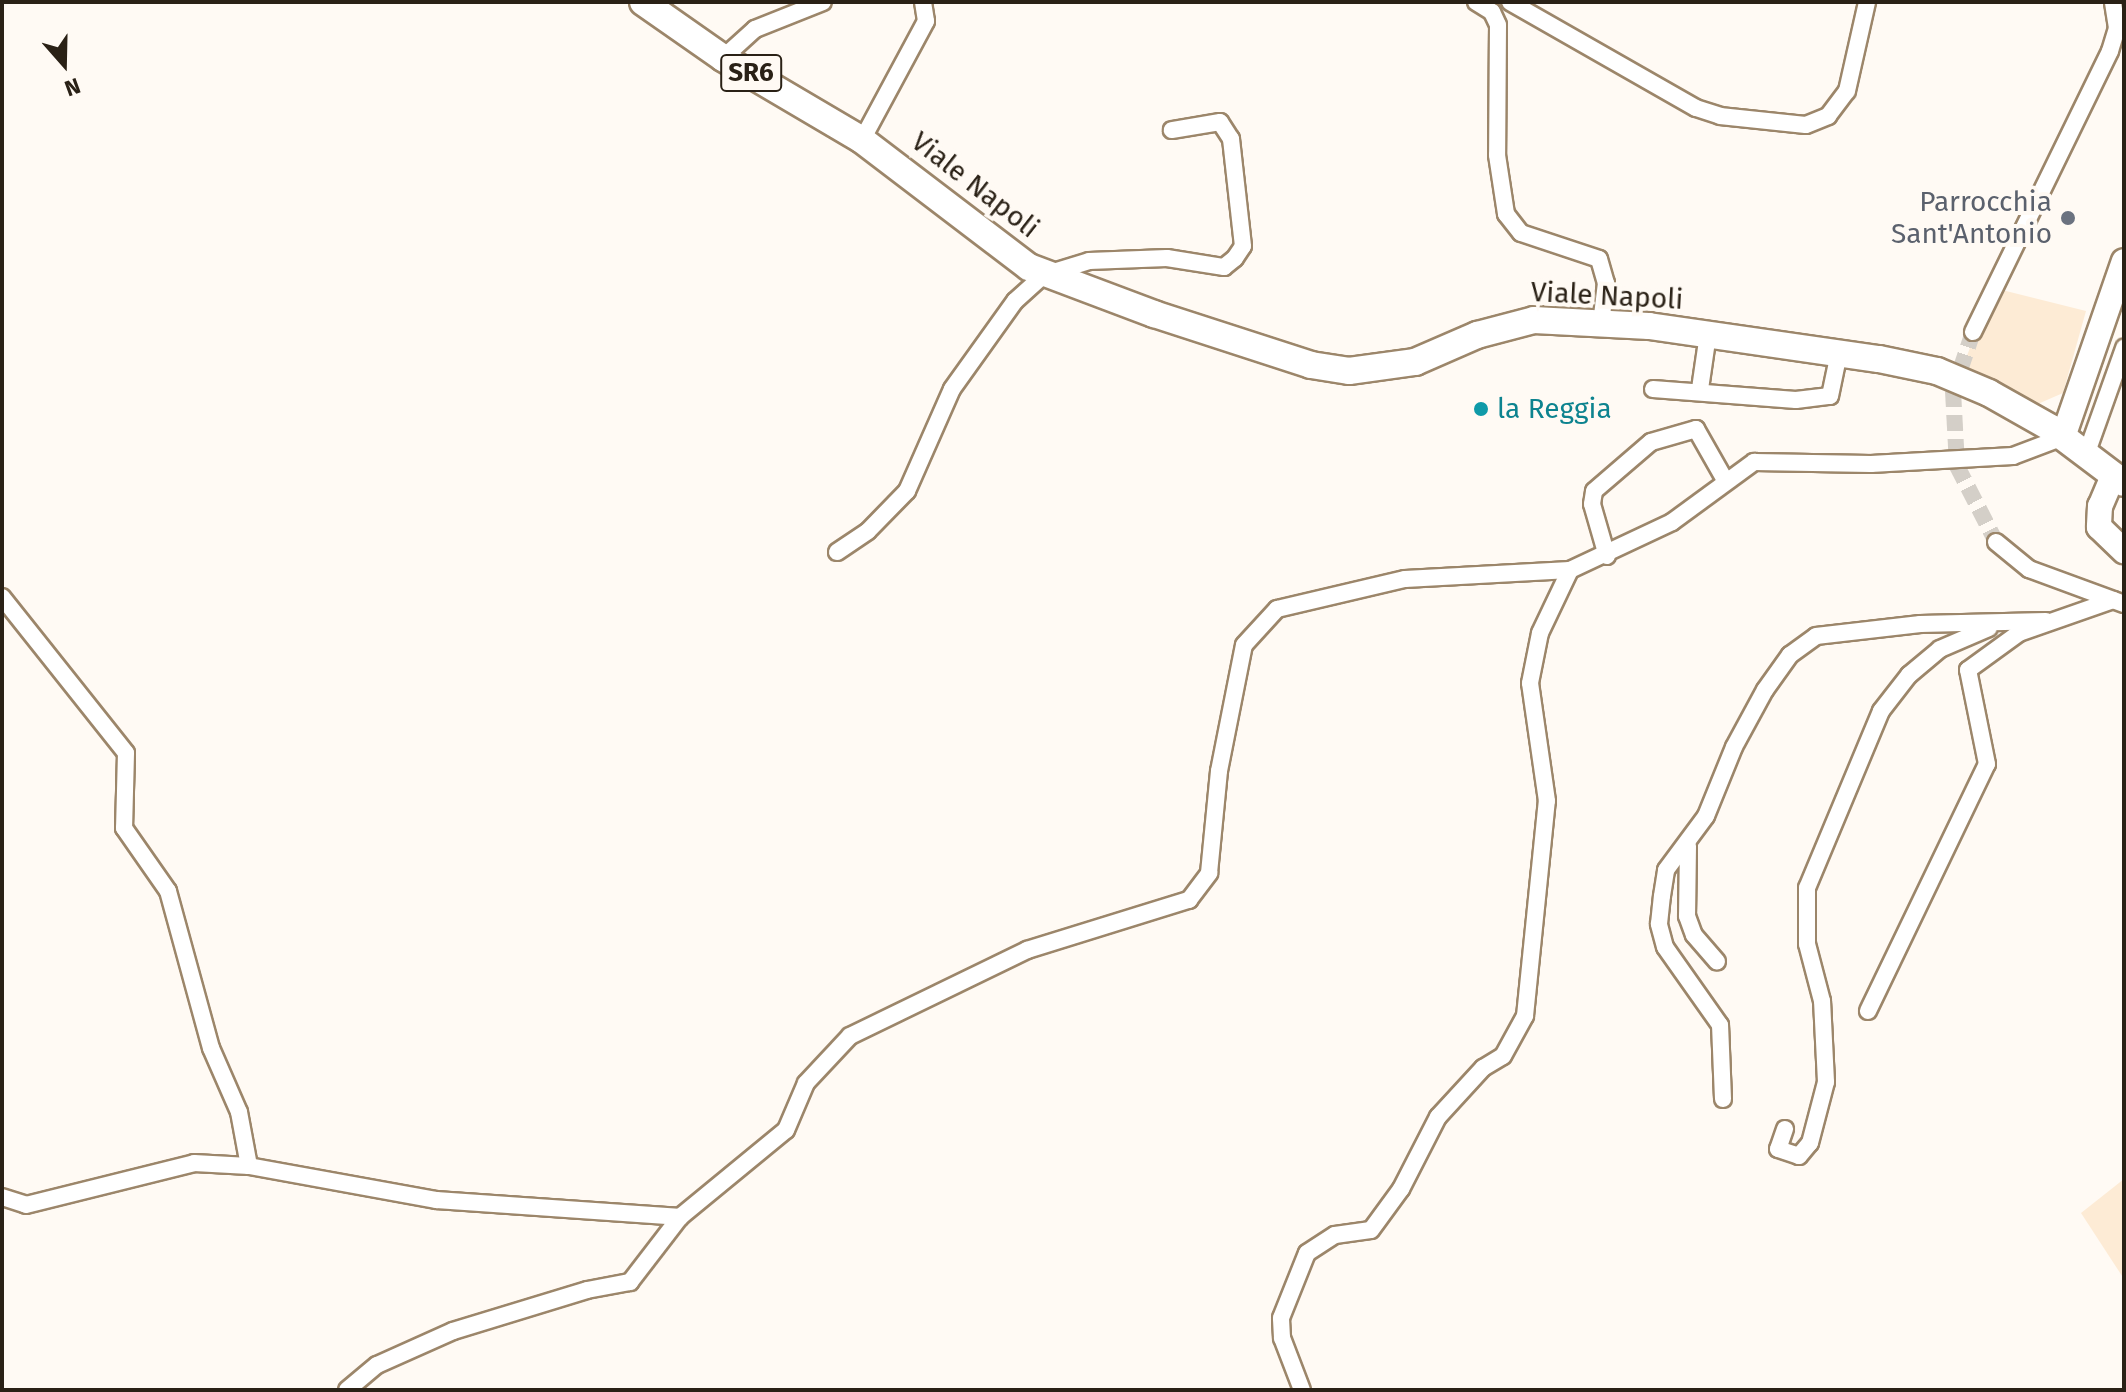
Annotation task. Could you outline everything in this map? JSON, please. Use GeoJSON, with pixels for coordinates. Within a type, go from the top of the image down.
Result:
{"type":"FeatureCollection","features":[{"type":"Feature","properties":{"kind":"main road","name":"SR6"},"geometry":{"type":"LineString","coordinates":[[643,2],[723,58],[862,140]]}},
{"type":"Feature","properties":{"kind":"main road","name":"Viale Napoli"},"geometry":{"type":"LineString","coordinates":[[862,140],[1044,275],[1311,365],[1349,371],[1415,362],[1507,325],[1601,322],[1708,334],[1839,353],[1962,380],[2063,437],[2118,479]]}},
{"type":"Feature","properties":{"kind":"main road"},"geometry":{"type":"LineString","coordinates":[[2063,437],[2124,261]]}},
{"type":"Feature","properties":{"kind":"main road"},"geometry":{"type":"LineString","coordinates":[[2118,479],[2100,506],[2099,527],[2124,551]]}},
{"type":"Feature","properties":{"kind":"street"},"geometry":{"type":"LineString","coordinates":[[723,58],[755,29],[823,2]]}},
{"type":"Feature","properties":{"kind":"street"},"geometry":{"type":"LineString","coordinates":[[862,140],[926,21],[923,2]]}},
{"type":"Feature","properties":{"kind":"street"},"geometry":{"type":"LineString","coordinates":[[1476,2],[1492,12],[1498,25],[1497,155],[1506,214],[1521,233],[1599,259],[1606,283],[1601,322]]}},
{"type":"Feature","properties":{"kind":"street"},"geometry":{"type":"LineString","coordinates":[[1510,2],[1696,108],[1720,116],[1806,125],[1828,116],[1847,91],[1867,2]]}},
{"type":"Feature","properties":{"kind":"street"},"geometry":{"type":"LineString","coordinates":[[1973,332],[2110,51],[2117,28],[2115,4]]}},
{"type":"Feature","properties":{"kind":"street"},"geometry":{"type":"LineString","coordinates":[[837,552],[868,531],[907,491],[952,389],[1015,301],[1044,275],[1089,261],[1167,258],[1224,267],[1235,258],[1243,246],[1231,139],[1220,122],[1172,130]]}},
{"type":"Feature","properties":{"kind":"street"},"geometry":{"type":"LineString","coordinates":[[1700,389],[1708,334]]}},
{"type":"Feature","properties":{"kind":"street"},"geometry":{"type":"LineString","coordinates":[[2086,455],[2124,348]]}},
{"type":"Feature","properties":{"kind":"street"},"geometry":{"type":"LineString","coordinates":[[1653,389],[1700,389],[1796,400],[1830,396],[1839,353]]}},
{"type":"Feature","properties":{"kind":"street"},"geometry":{"type":"LineString","coordinates":[[1607,556],[1592,504],[1594,491],[1651,442],[1696,429],[1725,480]]}},
{"type":"Feature","properties":{"kind":"street"},"geometry":{"type":"LineString","coordinates":[[347,1390],[377,1365],[453,1331],[587,1290],[630,1282],[680,1217],[786,1130],[806,1083],[850,1036],[1027,950],[1189,900],[1209,873],[1219,771],[1244,645],[1277,609],[1405,579],[1570,570],[1607,556],[1672,522],[1725,480],[1754,462],[1773,459],[1871,464],[2013,456],[2063,437]]}},
{"type":"Feature","properties":{"kind":"street"},"geometry":{"type":"LineString","coordinates":[[1996,542],[2029,569],[2119,602]]}},
{"type":"Feature","properties":{"kind":"street"},"geometry":{"type":"LineString","coordinates":[[1302,1390],[1282,1338],[1281,1318],[1307,1253],[1335,1235],[1371,1230],[1401,1189],[1438,1117],[1483,1068],[1503,1056],[1525,1016],[1547,801],[1530,683],[1540,633],[1570,570]]}},
{"type":"Feature","properties":{"kind":"street"},"geometry":{"type":"LineString","coordinates":[[2,597],[126,753],[124,828],[168,891],[211,1048],[239,1112],[249,1166]]}},
{"type":"Feature","properties":{"kind":"street"},"geometry":{"type":"LineString","coordinates":[[1868,1011],[1987,764],[1968,670],[2019,633],[2046,621],[2119,602]]}},
{"type":"Feature","properties":{"kind":"street"},"geometry":{"type":"LineString","coordinates":[[1723,1099],[1720,1025],[1676,968],[1659,924],[1666,870],[1688,846],[1765,690],[1790,655],[1816,636],[2046,621]]}},
{"type":"Feature","properties":{"kind":"street"},"geometry":{"type":"LineString","coordinates":[[1785,1129],[1778,1149],[1799,1156],[1810,1143],[1818,1117],[1828,1047],[1807,944],[1807,888],[1867,741],[1900,687],[1940,649],[1978,630],[2013,622]]}},
{"type":"Feature","properties":{"kind":"street"},"geometry":{"type":"LineString","coordinates":[[1688,846],[1687,916],[1694,935],[1717,961]]}},
{"type":"Feature","properties":{"kind":"street"},"geometry":{"type":"LineString","coordinates":[[2,1197],[26,1205],[194,1163],[249,1166],[437,1200],[680,1217]]}},
{"type":"Feature","properties":{"kind":"shaded area"},"geometry":{"type":"Polygon","coordinates":[[[2002,290],[2086,311],[2063,393],[2026,409],[1960,373],[1978,328],[2002,290]]]}},
{"type":"Feature","properties":{"kind":"shaded area"},"geometry":{"type":"Polygon","coordinates":[[[2124,1179],[2124,1279],[2081,1213],[2124,1179]]]}},
{"type":"Feature","properties":{"kind":"tunnel"},"geometry":{"type":"LineString","coordinates":[[1973,332],[1953,391],[1957,466],[1996,542]]}},
{"type":"Feature","properties":{"kind":"place","name":"Parrocchia Sant'Antonio"},"geometry":{"type":"Point","coordinates":[2068,218]}},
{"type":"Feature","properties":{"kind":"place","name":"la Reggia"},"geometry":{"type":"Point","coordinates":[1481,409]}}]}
